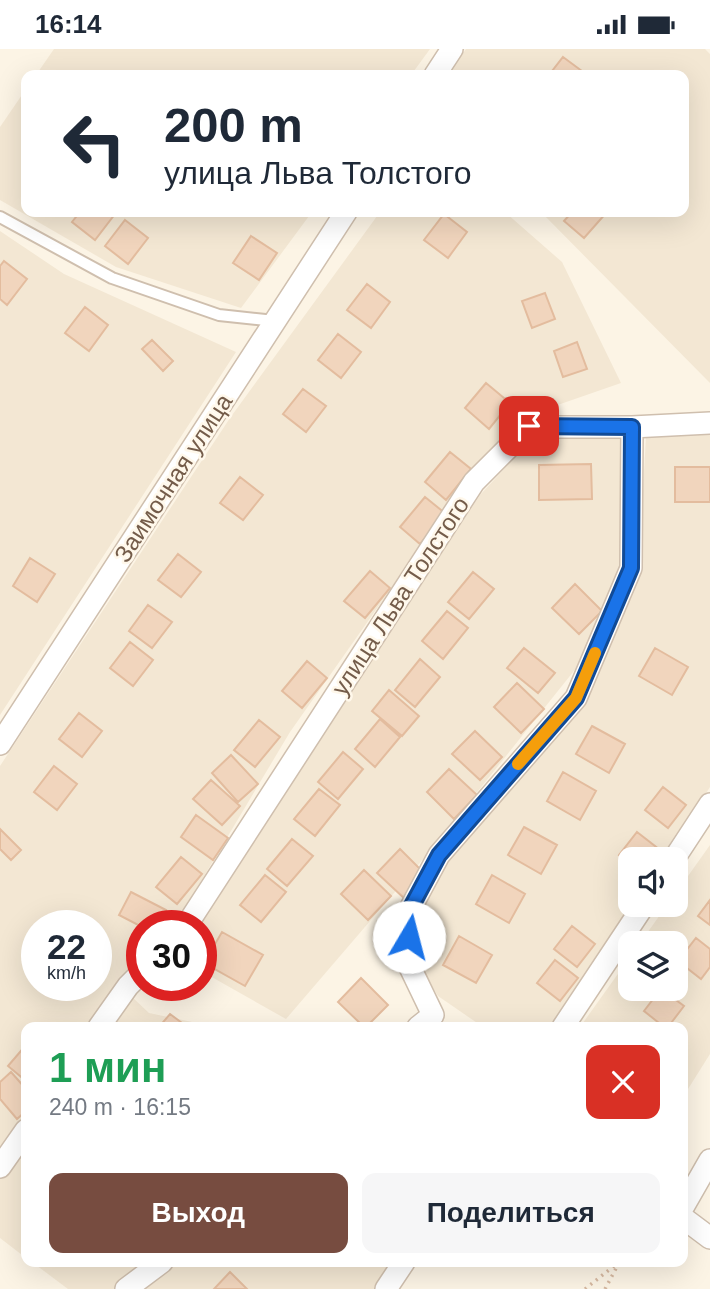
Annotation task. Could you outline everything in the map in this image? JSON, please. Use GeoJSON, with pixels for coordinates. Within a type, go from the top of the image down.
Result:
{"type":"FeatureCollection","features":[{"type":"Feature","properties":{"kind":"street"},"geometry":{"type":"LineString","coordinates":[[438,70],[452,49]]}},
{"type":"Feature","properties":{"kind":"street","name":"Заимочная улица"},"geometry":{"type":"LineString","coordinates":[[0,744],[343,217]]}},
{"type":"Feature","properties":{"kind":"street","name":"улица Льва Толстого"},"geometry":{"type":"LineString","coordinates":[[196,910],[474,482],[529,426],[632,427],[710,423]]}},
{"type":"Feature","properties":{"kind":"street"},"geometry":{"type":"LineString","coordinates":[[424,1022],[433,1015],[408,963],[409,911],[439,855],[576,698],[631,568],[632,427]]}},
{"type":"Feature","properties":{"kind":"street"},"geometry":{"type":"LineString","coordinates":[[682,847],[710,804]]}},
{"type":"Feature","properties":{"kind":"street"},"geometry":{"type":"LineString","coordinates":[[566,1022],[636,917]]}},
{"type":"Feature","properties":{"kind":"street"},"geometry":{"type":"LineString","coordinates":[[103,1022],[126,989]]}},
{"type":"Feature","properties":{"kind":"street"},"geometry":{"type":"LineString","coordinates":[[0,1167],[21,1137]]}},
{"type":"Feature","properties":{"kind":"street"},"geometry":{"type":"LineString","coordinates":[[688,1198],[710,1160]]}},
{"type":"Feature","properties":{"kind":"street"},"geometry":{"type":"LineString","coordinates":[[688,1221],[710,1238]]}},
{"type":"Feature","properties":{"kind":"street"},"geometry":{"type":"LineString","coordinates":[[126,1289],[155,1267]]}},
{"type":"Feature","properties":{"kind":"street"},"geometry":{"type":"LineString","coordinates":[[386,1289],[401,1267]]}},
{"type":"Feature","properties":{"kind":"lane"},"geometry":{"type":"LineString","coordinates":[[0,217],[112,278],[219,315],[275,321]]}},
{"type":"Feature","properties":{"kind":"path"},"geometry":{"type":"LineString","coordinates":[[585,1289],[614,1267]]}},
{"type":"Feature","properties":{"kind":"path"},"geometry":{"type":"LineString","coordinates":[[605,1289],[617,1267]]}},
{"type":"Feature","properties":{"kind":"shaded area"},"geometry":{"type":"Polygon","coordinates":[[[54,49],[430,49],[415,70],[39,70],[54,49]]]}},
{"type":"Feature","properties":{"kind":"shaded area"},"geometry":{"type":"Polygon","coordinates":[[[466,49],[705,49],[710,54],[710,383],[546,217],[689,217],[689,70],[451,70],[466,49]]]}},
{"type":"Feature","properties":{"kind":"shaded area"},"geometry":{"type":"Polygon","coordinates":[[[21,96],[21,212],[0,200],[0,127],[21,96]]]}},
{"type":"Feature","properties":{"kind":"shaded area"},"geometry":{"type":"Polygon","coordinates":[[[29,217],[308,217],[241,308],[116,267],[29,217]]]}},
{"type":"Feature","properties":{"kind":"shaded area"},"geometry":{"type":"Polygon","coordinates":[[[376,217],[511,217],[562,262],[621,383],[523,417],[468,479],[290,732],[184,910],[126,910],[126,986],[98,1022],[21,1022],[21,1123],[0,1150],[0,766],[230,418],[376,217]]]}},
{"type":"Feature","properties":{"kind":"shaded area"},"geometry":{"type":"Polygon","coordinates":[[[0,231],[64,274],[236,352],[0,715],[0,231]]]}},
{"type":"Feature","properties":{"kind":"shaded area"},"geometry":{"type":"Polygon","coordinates":[[[710,433],[710,787],[671,847],[618,847],[618,917],[625,917],[556,1022],[476,1022],[438,996],[416,961],[419,913],[448,860],[584,702],[639,566],[646,436],[710,433]]]}},
{"type":"Feature","properties":{"kind":"shaded area"},"geometry":{"type":"Polygon","coordinates":[[[533,438],[623,438],[621,568],[581,662],[431,850],[286,1019],[217,980],[217,910],[208,910],[480,495],[533,438]]]}},
{"type":"Feature","properties":{"kind":"shaded area"},"geometry":{"type":"Polygon","coordinates":[[[710,845],[710,1054],[688,1089],[688,1022],[584,1022],[618,974],[618,1001],[688,1001],[688,931],[649,931],[658,917],[688,917],[688,876],[710,845]]]}},
{"type":"Feature","properties":{"kind":"shaded area"},"geometry":{"type":"Polygon","coordinates":[[[127,1001],[136,1001],[149,1013],[192,1022],[112,1022],[127,1001]]]}},
{"type":"Feature","properties":{"kind":"shaded area"},"geometry":{"type":"Polygon","coordinates":[[[21,1149],[21,1254],[0,1238],[0,1179],[21,1149]]]}},
{"type":"Feature","properties":{"kind":"shaded area"},"geometry":{"type":"Polygon","coordinates":[[[39,1267],[396,1267],[381,1289],[68,1289],[39,1267]]]}},
{"type":"Feature","properties":{"kind":"building"},"geometry":{"type":"Polygon","coordinates":[[[563,57],[581,70],[553,70],[563,57]]]}},
{"type":"Feature","properties":{"kind":"building"},"geometry":{"type":"Polygon","coordinates":[[[76,217],[113,217],[95,240],[72,222],[76,217]]]}},
{"type":"Feature","properties":{"kind":"building"},"geometry":{"type":"Polygon","coordinates":[[[442,217],[448,217],[467,232],[448,258],[424,240],[442,217]]]}},
{"type":"Feature","properties":{"kind":"building"},"geometry":{"type":"Polygon","coordinates":[[[568,217],[603,217],[584,238],[564,221],[568,217]]]}},
{"type":"Feature","properties":{"kind":"building"},"geometry":{"type":"Polygon","coordinates":[[[125,220],[148,238],[128,264],[105,246],[125,220]]]}},
{"type":"Feature","properties":{"kind":"building"},"geometry":{"type":"Polygon","coordinates":[[[251,236],[277,253],[259,280],[233,263],[251,236]]]}},
{"type":"Feature","properties":{"kind":"building"},"geometry":{"type":"Polygon","coordinates":[[[4,261],[27,279],[7,305],[0,299],[0,266],[4,261]]]}},
{"type":"Feature","properties":{"kind":"building"},"geometry":{"type":"Polygon","coordinates":[[[367,284],[390,302],[371,328],[347,310],[367,284]]]}},
{"type":"Feature","properties":{"kind":"building"},"geometry":{"type":"Polygon","coordinates":[[[545,293],[555,319],[532,328],[522,301],[545,293]]]}},
{"type":"Feature","properties":{"kind":"building"},"geometry":{"type":"Polygon","coordinates":[[[85,307],[108,325],[89,351],[65,333],[85,307]]]}},
{"type":"Feature","properties":{"kind":"building"},"geometry":{"type":"Polygon","coordinates":[[[338,334],[361,352],[341,378],[318,360],[338,334]]]}},
{"type":"Feature","properties":{"kind":"building"},"geometry":{"type":"Polygon","coordinates":[[[152,340],[173,361],[163,371],[142,349],[152,340]]]}},
{"type":"Feature","properties":{"kind":"building"},"geometry":{"type":"Polygon","coordinates":[[[577,342],[587,369],[563,377],[554,351],[577,342]]]}},
{"type":"Feature","properties":{"kind":"building"},"geometry":{"type":"Polygon","coordinates":[[[486,383],[510,403],[489,429],[465,408],[486,383]]]}},
{"type":"Feature","properties":{"kind":"building"},"geometry":{"type":"Polygon","coordinates":[[[303,389],[326,406],[306,432],[283,414],[303,389]]]}},
{"type":"Feature","properties":{"kind":"building"},"geometry":{"type":"Polygon","coordinates":[[[450,452],[471,469],[446,500],[425,482],[450,452]]]}},
{"type":"Feature","properties":{"kind":"building"},"geometry":{"type":"Polygon","coordinates":[[[591,464],[592,499],[539,500],[539,465],[591,464]]]}},
{"type":"Feature","properties":{"kind":"building"},"geometry":{"type":"Polygon","coordinates":[[[675,467],[710,467],[710,502],[675,502],[675,467]]]}},
{"type":"Feature","properties":{"kind":"building"},"geometry":{"type":"Polygon","coordinates":[[[240,477],[263,495],[243,520],[220,503],[240,477]]]}},
{"type":"Feature","properties":{"kind":"building"},"geometry":{"type":"Polygon","coordinates":[[[425,497],[446,514],[420,544],[400,527],[425,497]]]}},
{"type":"Feature","properties":{"kind":"building"},"geometry":{"type":"Polygon","coordinates":[[[178,554],[201,572],[181,597],[158,580],[178,554]]]}},
{"type":"Feature","properties":{"kind":"building"},"geometry":{"type":"Polygon","coordinates":[[[30,558],[55,574],[37,602],[13,586],[30,558]]]}},
{"type":"Feature","properties":{"kind":"building"},"geometry":{"type":"Polygon","coordinates":[[[370,571],[390,588],[365,618],[344,601],[370,571]]]}},
{"type":"Feature","properties":{"kind":"building"},"geometry":{"type":"Polygon","coordinates":[[[473,572],[494,589],[469,619],[448,602],[473,572]]]}},
{"type":"Feature","properties":{"kind":"building"},"geometry":{"type":"Polygon","coordinates":[[[575,584],[602,611],[579,634],[552,608],[575,584]]]}},
{"type":"Feature","properties":{"kind":"building"},"geometry":{"type":"Polygon","coordinates":[[[148,605],[172,622],[152,648],[129,631],[148,605]]]}},
{"type":"Feature","properties":{"kind":"building"},"geometry":{"type":"Polygon","coordinates":[[[447,611],[468,628],[443,659],[422,641],[447,611]]]}},
{"type":"Feature","properties":{"kind":"building"},"geometry":{"type":"Polygon","coordinates":[[[130,642],[153,660],[133,686],[110,668],[130,642]]]}},
{"type":"Feature","properties":{"kind":"building"},"geometry":{"type":"Polygon","coordinates":[[[524,648],[555,673],[538,693],[507,668],[524,648]]]}},
{"type":"Feature","properties":{"kind":"building"},"geometry":{"type":"Polygon","coordinates":[[[655,648],[688,667],[672,695],[639,676],[655,648]]]}},
{"type":"Feature","properties":{"kind":"building"},"geometry":{"type":"Polygon","coordinates":[[[420,659],[440,677],[415,707],[395,690],[420,659]]]}},
{"type":"Feature","properties":{"kind":"building"},"geometry":{"type":"Polygon","coordinates":[[[307,661],[327,678],[302,708],[282,691],[307,661]]]}},
{"type":"Feature","properties":{"kind":"building"},"geometry":{"type":"Polygon","coordinates":[[[517,683],[544,709],[521,733],[494,707],[517,683]]]}},
{"type":"Feature","properties":{"kind":"building"},"geometry":{"type":"Polygon","coordinates":[[[389,690],[419,716],[402,736],[372,711],[389,690]]]}},
{"type":"Feature","properties":{"kind":"building"},"geometry":{"type":"Polygon","coordinates":[[[79,713],[102,731],[82,757],[59,739],[79,713]]]}},
{"type":"Feature","properties":{"kind":"building"},"geometry":{"type":"Polygon","coordinates":[[[380,719],[400,737],[375,767],[355,749],[380,719]]]}},
{"type":"Feature","properties":{"kind":"building"},"geometry":{"type":"Polygon","coordinates":[[[259,720],[280,737],[255,767],[234,750],[259,720]]]}},
{"type":"Feature","properties":{"kind":"building"},"geometry":{"type":"Polygon","coordinates":[[[592,726],[625,744],[609,773],[576,754],[592,726]]]}},
{"type":"Feature","properties":{"kind":"building"},"geometry":{"type":"Polygon","coordinates":[[[475,731],[502,757],[480,780],[452,754],[475,731]]]}},
{"type":"Feature","properties":{"kind":"building"},"geometry":{"type":"Polygon","coordinates":[[[343,752],[363,769],[338,799],[318,782],[343,752]]]}},
{"type":"Feature","properties":{"kind":"building"},"geometry":{"type":"Polygon","coordinates":[[[231,755],[258,784],[238,802],[212,773],[231,755]]]}},
{"type":"Feature","properties":{"kind":"building"},"geometry":{"type":"Polygon","coordinates":[[[54,766],[77,784],[57,810],[34,792],[54,766]]]}},
{"type":"Feature","properties":{"kind":"building"},"geometry":{"type":"Polygon","coordinates":[[[449,769],[477,795],[454,819],[427,792],[449,769]]]}},
{"type":"Feature","properties":{"kind":"building"},"geometry":{"type":"Polygon","coordinates":[[[563,772],[596,791],[580,820],[547,801],[563,772]]]}},
{"type":"Feature","properties":{"kind":"building"},"geometry":{"type":"Polygon","coordinates":[[[211,780],[240,806],[222,825],[193,799],[211,780]]]}},
{"type":"Feature","properties":{"kind":"building"},"geometry":{"type":"Polygon","coordinates":[[[663,787],[686,805],[668,828],[645,810],[663,787]]]}},
{"type":"Feature","properties":{"kind":"building"},"geometry":{"type":"Polygon","coordinates":[[[319,789],[340,805],[315,836],[294,819],[319,789]]]}},
{"type":"Feature","properties":{"kind":"building"},"geometry":{"type":"Polygon","coordinates":[[[196,815],[228,838],[213,860],[181,837],[196,815]]]}},
{"type":"Feature","properties":{"kind":"building"},"geometry":{"type":"Polygon","coordinates":[[[524,827],[557,845],[541,874],[508,855],[524,827]]]}},
{"type":"Feature","properties":{"kind":"building"},"geometry":{"type":"Polygon","coordinates":[[[0,829],[21,850],[11,860],[0,849],[0,829]]]}},
{"type":"Feature","properties":{"kind":"building"},"geometry":{"type":"Polygon","coordinates":[[[637,832],[656,847],[625,847],[637,832]]]}},
{"type":"Feature","properties":{"kind":"building"},"geometry":{"type":"Polygon","coordinates":[[[292,839],[313,856],[287,886],[267,869],[292,839]]]}},
{"type":"Feature","properties":{"kind":"building"},"geometry":{"type":"Polygon","coordinates":[[[400,849],[427,876],[405,899],[377,873],[400,849]]]}},
{"type":"Feature","properties":{"kind":"building"},"geometry":{"type":"Polygon","coordinates":[[[181,857],[202,874],[177,904],[156,887],[181,857]]]}},
{"type":"Feature","properties":{"kind":"building"},"geometry":{"type":"Polygon","coordinates":[[[364,870],[391,896],[368,920],[341,894],[364,870]]]}},
{"type":"Feature","properties":{"kind":"building"},"geometry":{"type":"Polygon","coordinates":[[[265,875],[286,892],[261,922],[240,905],[265,875]]]}},
{"type":"Feature","properties":{"kind":"building"},"geometry":{"type":"Polygon","coordinates":[[[492,875],[525,894],[509,923],[476,904],[492,875]]]}},
{"type":"Feature","properties":{"kind":"building"},"geometry":{"type":"Polygon","coordinates":[[[131,892],[166,910],[126,910],[126,919],[119,915],[131,892]]]}},
{"type":"Feature","properties":{"kind":"building"},"geometry":{"type":"Polygon","coordinates":[[[710,900],[710,925],[698,916],[710,900]]]}},
{"type":"Feature","properties":{"kind":"building"},"geometry":{"type":"Polygon","coordinates":[[[572,926],[595,944],[577,967],[554,949],[572,926]]]}},
{"type":"Feature","properties":{"kind":"building"},"geometry":{"type":"Polygon","coordinates":[[[222,932],[263,955],[245,986],[217,970],[217,941],[222,932]]]}},
{"type":"Feature","properties":{"kind":"building"},"geometry":{"type":"Polygon","coordinates":[[[459,936],[492,955],[476,983],[443,965],[459,936]]]}},
{"type":"Feature","properties":{"kind":"building"},"geometry":{"type":"Polygon","coordinates":[[[696,938],[710,949],[710,967],[701,979],[688,969],[688,948],[696,938]]]}},
{"type":"Feature","properties":{"kind":"building"},"geometry":{"type":"Polygon","coordinates":[[[555,960],[578,978],[560,1001],[537,983],[555,960]]]}},
{"type":"Feature","properties":{"kind":"building"},"geometry":{"type":"Polygon","coordinates":[[[361,978],[388,1005],[371,1022],[359,1022],[338,1002],[361,978]]]}},
{"type":"Feature","properties":{"kind":"building"},"geometry":{"type":"Polygon","coordinates":[[[652,1001],[677,1001],[684,1006],[672,1022],[658,1022],[644,1011],[652,1001]]]}},
{"type":"Feature","properties":{"kind":"building"},"geometry":{"type":"Polygon","coordinates":[[[170,1014],[181,1022],[163,1022],[170,1014]]]}},
{"type":"Feature","properties":{"kind":"building"},"geometry":{"type":"Polygon","coordinates":[[[21,1051],[21,1077],[8,1066],[21,1051]]]}},
{"type":"Feature","properties":{"kind":"building"},"geometry":{"type":"Polygon","coordinates":[[[11,1072],[21,1083],[21,1115],[17,1119],[0,1099],[0,1082],[11,1072]]]}},
{"type":"Feature","properties":{"kind":"building"},"geometry":{"type":"Polygon","coordinates":[[[230,1272],[247,1289],[214,1289],[230,1272]]]}},
{"type":"Feature","properties":{"kind":"slow traffic"},"geometry":{"type":"LineString","coordinates":[[518,764],[576,698],[595,653]]}},
{"type":"Feature","properties":{"kind":"route"},"geometry":{"type":"LineString","coordinates":[[409,937],[409,911],[439,855],[576,698],[631,568],[632,427],[529,426]]}}]}
